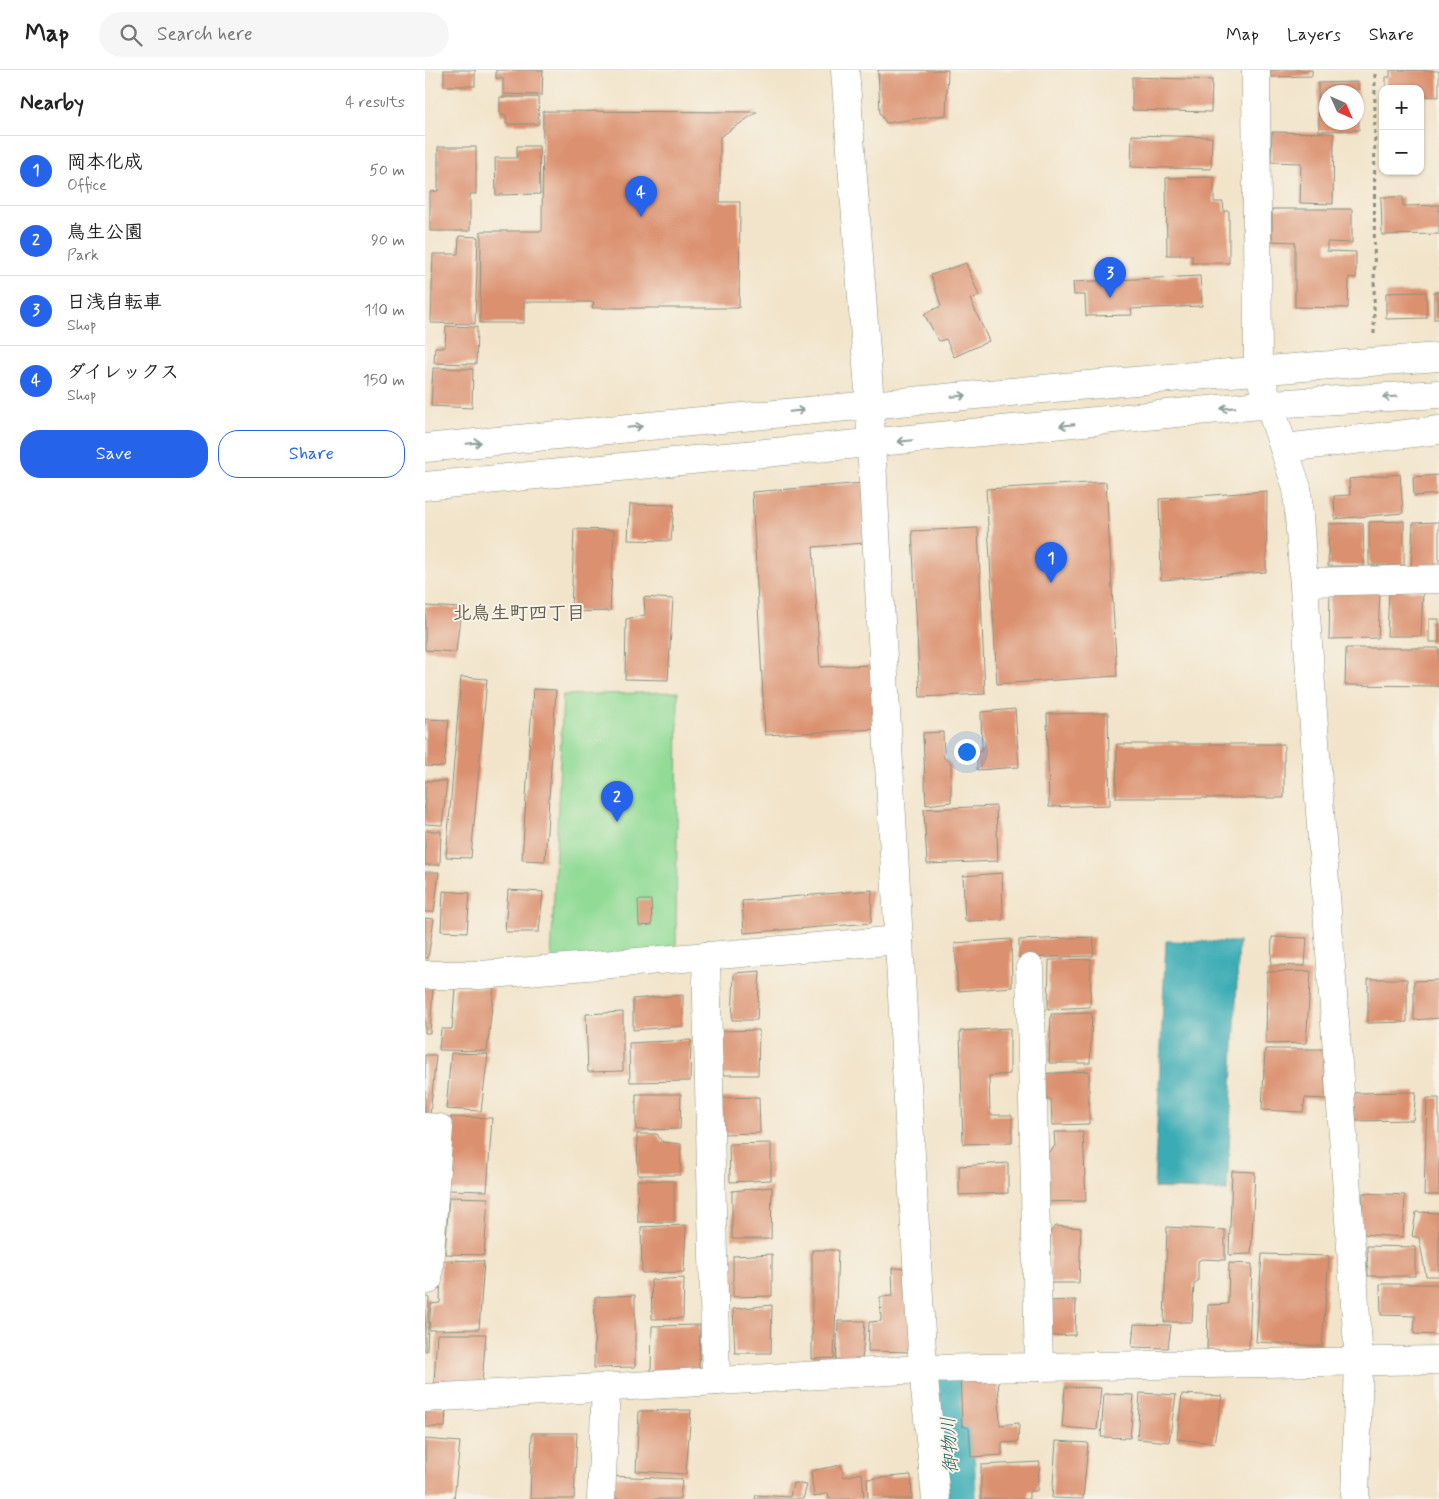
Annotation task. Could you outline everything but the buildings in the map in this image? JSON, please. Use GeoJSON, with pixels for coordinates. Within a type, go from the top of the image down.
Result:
{"type":"FeatureCollection","features":[{"type":"Feature","properties":{"kind":"street"},"geometry":{"type":"LineString","coordinates":[[845,70],[870,404],[923,1369],[936,1499]]}},
{"type":"Feature","properties":{"kind":"street"},"geometry":{"type":"LineString","coordinates":[[1256,70],[1258,370],[1297,488],[1359,1360],[1355,1499]]}},
{"type":"Feature","properties":{"kind":"street"},"geometry":{"type":"LineString","coordinates":[[425,448],[870,404],[1258,370],[1439,357]]}},
{"type":"Feature","properties":{"kind":"street"},"geometry":{"type":"LineString","coordinates":[[425,486],[1270,404],[1439,394]]}},
{"type":"Feature","properties":{"kind":"street"},"geometry":{"type":"LineString","coordinates":[[1285,448],[1439,430]]}},
{"type":"Feature","properties":{"kind":"street"},"geometry":{"type":"LineString","coordinates":[[1304,582],[1439,579]]}},
{"type":"Feature","properties":{"kind":"street"},"geometry":{"type":"LineString","coordinates":[[425,975],[481,975],[899,940]]}},
{"type":"Feature","properties":{"kind":"street"},"geometry":{"type":"LineString","coordinates":[[706,956],[716,1381]]}},
{"type":"Feature","properties":{"kind":"street"},"geometry":{"type":"LineString","coordinates":[[1030,968],[1039,1367]]}},
{"type":"Feature","properties":{"kind":"street"},"geometry":{"type":"LineString","coordinates":[[425,1127],[439,1128],[428,1280],[425,1280]]}},
{"type":"Feature","properties":{"kind":"street"},"geometry":{"type":"LineString","coordinates":[[425,1398],[923,1369],[1439,1360]]}},
{"type":"Feature","properties":{"kind":"street"},"geometry":{"type":"LineString","coordinates":[[601,1499],[606,1387]]}},
{"type":"Feature","properties":{"kind":"path"},"geometry":{"type":"LineString","coordinates":[[1374,362],[1375,70]]}},
{"type":"Feature","properties":{"kind":"green space"},"geometry":{"type":"Polygon","coordinates":[[[678,692],[676,949],[551,961],[563,695],[678,692]]]}},
{"type":"Feature","properties":{"kind":"water"},"geometry":{"type":"Polygon","coordinates":[[[1166,941],[1239,942],[1227,1191],[1154,1188],[1166,941]]]}},
{"type":"Feature","properties":{"kind":"waterway","name":"御物川"},"geometry":{"type":"LineString","coordinates":[[947,1392],[952,1499]]}},
{"type":"Feature","properties":{"kind":"place","name":"ダイレックス"},"geometry":{"type":"Point","coordinates":[641,217]}},
{"type":"Feature","properties":{"kind":"place","name":"日浅自転車"},"geometry":{"type":"Point","coordinates":[1110,298]}},
{"type":"Feature","properties":{"kind":"place","name":"岡本化成"},"geometry":{"type":"Point","coordinates":[1051,583]}},
{"type":"Feature","properties":{"kind":"place","name":"鳥生公園"},"geometry":{"type":"Point","coordinates":[617,822]}},
{"type":"Feature","properties":{"kind":"district","name":"北鳥生町四丁目"},"geometry":{"type":"Point","coordinates":[519,613]}}]}
